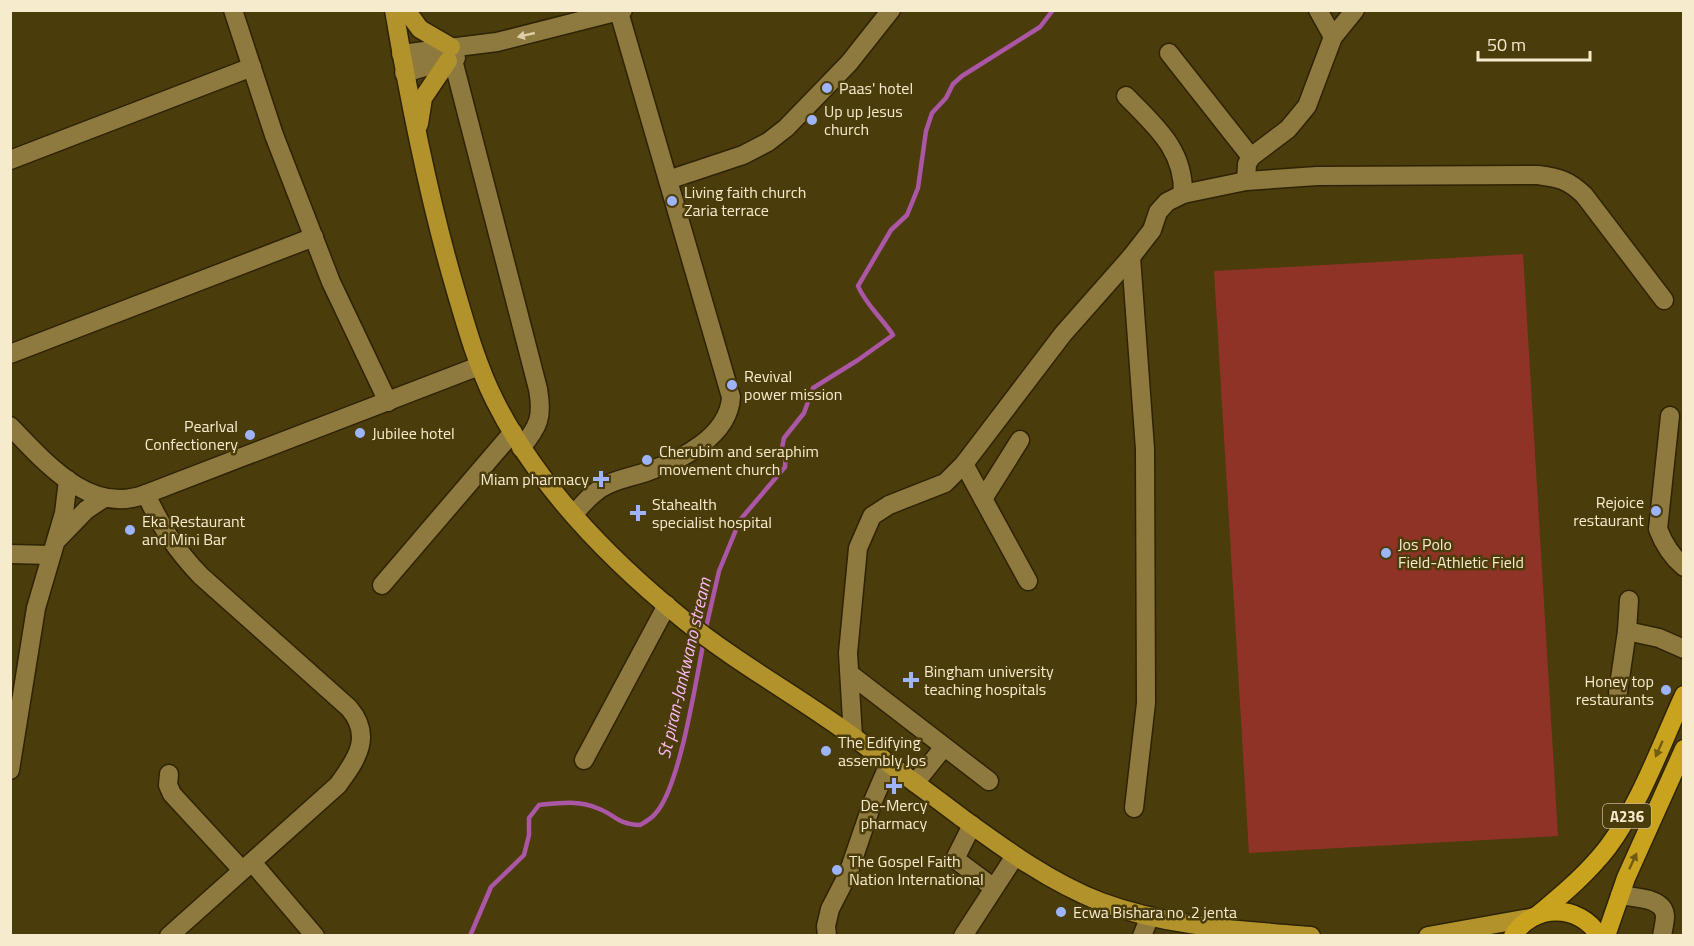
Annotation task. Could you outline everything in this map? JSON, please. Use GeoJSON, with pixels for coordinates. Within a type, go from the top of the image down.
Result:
{"type":"FeatureCollection","features":[{"type":"Feature","properties":{"kind":"highway","name":"A236"},"geometry":{"type":"LineString","coordinates":[[1513,936],[1522,924],[1581,879],[1609,844],[1623,824],[1645,781],[1683,695]]}},
{"type":"Feature","properties":{"kind":"highway","name":"A236"},"geometry":{"type":"LineString","coordinates":[[1606,936],[1626,878],[1683,749]]}},
{"type":"Feature","properties":{"kind":"highway"},"geometry":{"type":"LineString","coordinates":[[1535,916],[1554,911],[1570,913],[1584,919],[1599,936]]}},
{"type":"Feature","properties":{"kind":"main road"},"geometry":{"type":"LineString","coordinates":[[394,10],[418,144],[441,241],[479,366],[517,440],[574,514],[628,570],[685,621],[853,737],[1015,856],[1068,888],[1102,902],[1150,916],[1221,928],[1311,936]]}},
{"type":"Feature","properties":{"kind":"main road"},"geometry":{"type":"LineString","coordinates":[[406,10],[420,28],[451,56],[423,98],[419,115],[418,144]]}},
{"type":"Feature","properties":{"kind":"main road"},"geometry":{"type":"LineString","coordinates":[[1428,936],[1535,916]]}},
{"type":"Feature","properties":{"kind":"street"},"geometry":{"type":"LineString","coordinates":[[233,10],[274,135],[331,282],[388,402]]}},
{"type":"Feature","properties":{"kind":"street"},"geometry":{"type":"LineString","coordinates":[[668,180],[743,155],[768,142],[786,128],[849,63],[891,10]]}},
{"type":"Feature","properties":{"kind":"street"},"geometry":{"type":"LineString","coordinates":[[1318,10],[1333,37]]}},
{"type":"Feature","properties":{"kind":"street"},"geometry":{"type":"LineString","coordinates":[[1246,181],[1247,164],[1251,157],[1288,129],[1303,112],[1333,37],[1355,10]]}},
{"type":"Feature","properties":{"kind":"street"},"geometry":{"type":"LineString","coordinates":[[404,73],[560,18],[621,11],[731,397],[726,417],[718,429],[705,441],[666,464],[608,484],[586,499],[574,514]]}},
{"type":"Feature","properties":{"kind":"street"},"geometry":{"type":"LineString","coordinates":[[1169,53],[1251,157]]}},
{"type":"Feature","properties":{"kind":"street"},"geometry":{"type":"LineString","coordinates":[[401,54],[451,56]]}},
{"type":"Feature","properties":{"kind":"street"},"geometry":{"type":"LineString","coordinates":[[382,585],[517,440],[535,431],[540,419],[541,406],[538,389],[451,56]]}},
{"type":"Feature","properties":{"kind":"street"},"geometry":{"type":"LineString","coordinates":[[10,160],[252,67]]}},
{"type":"Feature","properties":{"kind":"street"},"geometry":{"type":"LineString","coordinates":[[1126,96],[1157,128],[1176,153],[1183,176],[1183,194]]}},
{"type":"Feature","properties":{"kind":"street"},"geometry":{"type":"LineString","coordinates":[[853,737],[848,653],[858,548],[872,516],[889,505],[945,483],[964,464],[1063,334],[1152,230],[1158,212],[1167,202],[1183,194],[1246,181],[1317,176],[1538,175],[1559,178],[1572,184],[1584,195],[1664,300]]}},
{"type":"Feature","properties":{"kind":"street"},"geometry":{"type":"LineString","coordinates":[[10,354],[314,237]]}},
{"type":"Feature","properties":{"kind":"street"},"geometry":{"type":"LineString","coordinates":[[1131,257],[1145,449],[1146,703],[1134,808]]}},
{"type":"Feature","properties":{"kind":"street"},"geometry":{"type":"LineString","coordinates":[[10,426],[68,480],[90,495],[124,500],[146,494],[479,366]]}},
{"type":"Feature","properties":{"kind":"street"},"geometry":{"type":"LineString","coordinates":[[1670,416],[1658,530],[1664,545],[1683,567]]}},
{"type":"Feature","properties":{"kind":"street"},"geometry":{"type":"LineString","coordinates":[[983,499],[1020,440]]}},
{"type":"Feature","properties":{"kind":"street"},"geometry":{"type":"LineString","coordinates":[[964,464],[1028,581]]}},
{"type":"Feature","properties":{"kind":"street"},"geometry":{"type":"LineString","coordinates":[[10,770],[14,723],[36,608],[64,513],[68,480]]}},
{"type":"Feature","properties":{"kind":"street"},"geometry":{"type":"LineString","coordinates":[[146,494],[158,521],[170,540],[201,576],[349,708],[362,726],[363,735],[348,771],[338,785],[169,936]]}},
{"type":"Feature","properties":{"kind":"street"},"geometry":{"type":"LineString","coordinates":[[10,554],[53,548],[87,510],[104,498]]}},
{"type":"Feature","properties":{"kind":"street"},"geometry":{"type":"LineString","coordinates":[[1618,692],[1629,600]]}},
{"type":"Feature","properties":{"kind":"street"},"geometry":{"type":"LineString","coordinates":[[584,760],[667,605]]}},
{"type":"Feature","properties":{"kind":"street"},"geometry":{"type":"LineString","coordinates":[[1627,631],[1659,638],[1683,650]]}},
{"type":"Feature","properties":{"kind":"street"},"geometry":{"type":"LineString","coordinates":[[850,674],[989,781]]}},
{"type":"Feature","properties":{"kind":"street"},"geometry":{"type":"LineString","coordinates":[[915,783],[944,747]]}},
{"type":"Feature","properties":{"kind":"street"},"geometry":{"type":"LineString","coordinates":[[827,936],[826,926],[830,909],[848,874],[873,801],[890,764]]}},
{"type":"Feature","properties":{"kind":"street"},"geometry":{"type":"LineString","coordinates":[[169,774],[168,785],[172,794],[315,936]]}},
{"type":"Feature","properties":{"kind":"street"},"geometry":{"type":"LineString","coordinates":[[972,825],[955,859],[994,888]]}},
{"type":"Feature","properties":{"kind":"street"},"geometry":{"type":"LineString","coordinates":[[963,936],[1015,856]]}},
{"type":"Feature","properties":{"kind":"street"},"geometry":{"type":"LineString","coordinates":[[1620,895],[1655,902],[1662,907],[1665,915],[1662,936]]}},
{"type":"Feature","properties":{"kind":"street"},"geometry":{"type":"LineString","coordinates":[[1142,936],[1150,916]]}},
{"type":"Feature","properties":{"kind":"shaded area","name":"Jos Polo Field-Athletic Field"},"geometry":{"type":"Polygon","coordinates":[[[1523,254],[1558,836],[1249,853],[1214,271],[1523,254]]]}},
{"type":"Feature","properties":{"kind":"waterway","name":"St piran-Jankwano stream"},"geometry":{"type":"LineString","coordinates":[[705,632],[719,571],[740,520],[785,467],[786,454],[782,448],[784,438],[804,413],[813,388],[893,335],[865,299],[858,286],[891,230],[907,215],[918,188],[926,131],[932,113],[946,98],[953,84],[962,76],[1040,27],[1053,10]]}},
{"type":"Feature","properties":{"kind":"waterway","name":"St piran-Jankwano stream"},"geometry":{"type":"LineString","coordinates":[[470,936],[491,887],[524,855],[529,835],[529,818],[539,805],[568,803],[590,805],[626,823],[640,825],[655,814],[664,801],[679,758],[704,640]]}},
{"type":"Feature","properties":{"kind":"place","name":"Paas' hotel"},"geometry":{"type":"Point","coordinates":[827,88]}},
{"type":"Feature","properties":{"kind":"place","name":"Up up Jesus church"},"geometry":{"type":"Point","coordinates":[812,120]}},
{"type":"Feature","properties":{"kind":"place","name":"Living faith church Zaria terrace"},"geometry":{"type":"Point","coordinates":[672,201]}},
{"type":"Feature","properties":{"kind":"place","name":"Revival power mission"},"geometry":{"type":"Point","coordinates":[732,385]}},
{"type":"Feature","properties":{"kind":"place","name":"Jubilee hotel"},"geometry":{"type":"Point","coordinates":[360,433]}},
{"type":"Feature","properties":{"kind":"place","name":"Pearlval Confectionery"},"geometry":{"type":"Point","coordinates":[250,435]}},
{"type":"Feature","properties":{"kind":"place","name":"Cherubim and seraphim movement church"},"geometry":{"type":"Point","coordinates":[647,460]}},
{"type":"Feature","properties":{"kind":"place","name":"Miam pharmacy"},"geometry":{"type":"Point","coordinates":[601,479]}},
{"type":"Feature","properties":{"kind":"place","name":"Rejoice restaurant"},"geometry":{"type":"Point","coordinates":[1656,511]}},
{"type":"Feature","properties":{"kind":"place","name":"Stahealth specialist hospital"},"geometry":{"type":"Point","coordinates":[638,513]}},
{"type":"Feature","properties":{"kind":"place","name":"Eka Restaurant and Mini Bar"},"geometry":{"type":"Point","coordinates":[130,530]}},
{"type":"Feature","properties":{"kind":"place","name":"Jos Polo Field-Athletic Field"},"geometry":{"type":"Point","coordinates":[1386,553]}},
{"type":"Feature","properties":{"kind":"place","name":"Bingham university teaching hospitals"},"geometry":{"type":"Point","coordinates":[911,680]}},
{"type":"Feature","properties":{"kind":"place","name":"Honey top restaurants"},"geometry":{"type":"Point","coordinates":[1666,690]}},
{"type":"Feature","properties":{"kind":"place","name":"The Edifying assembly Jos"},"geometry":{"type":"Point","coordinates":[826,751]}},
{"type":"Feature","properties":{"kind":"place","name":"De-Mercy pharmacy"},"geometry":{"type":"Point","coordinates":[894,786]}},
{"type":"Feature","properties":{"kind":"place","name":"The Gospel Faith Nation International"},"geometry":{"type":"Point","coordinates":[837,870]}},
{"type":"Feature","properties":{"kind":"place","name":"Ecwa Bishara no .2 jenta"},"geometry":{"type":"Point","coordinates":[1061,912]}}]}
